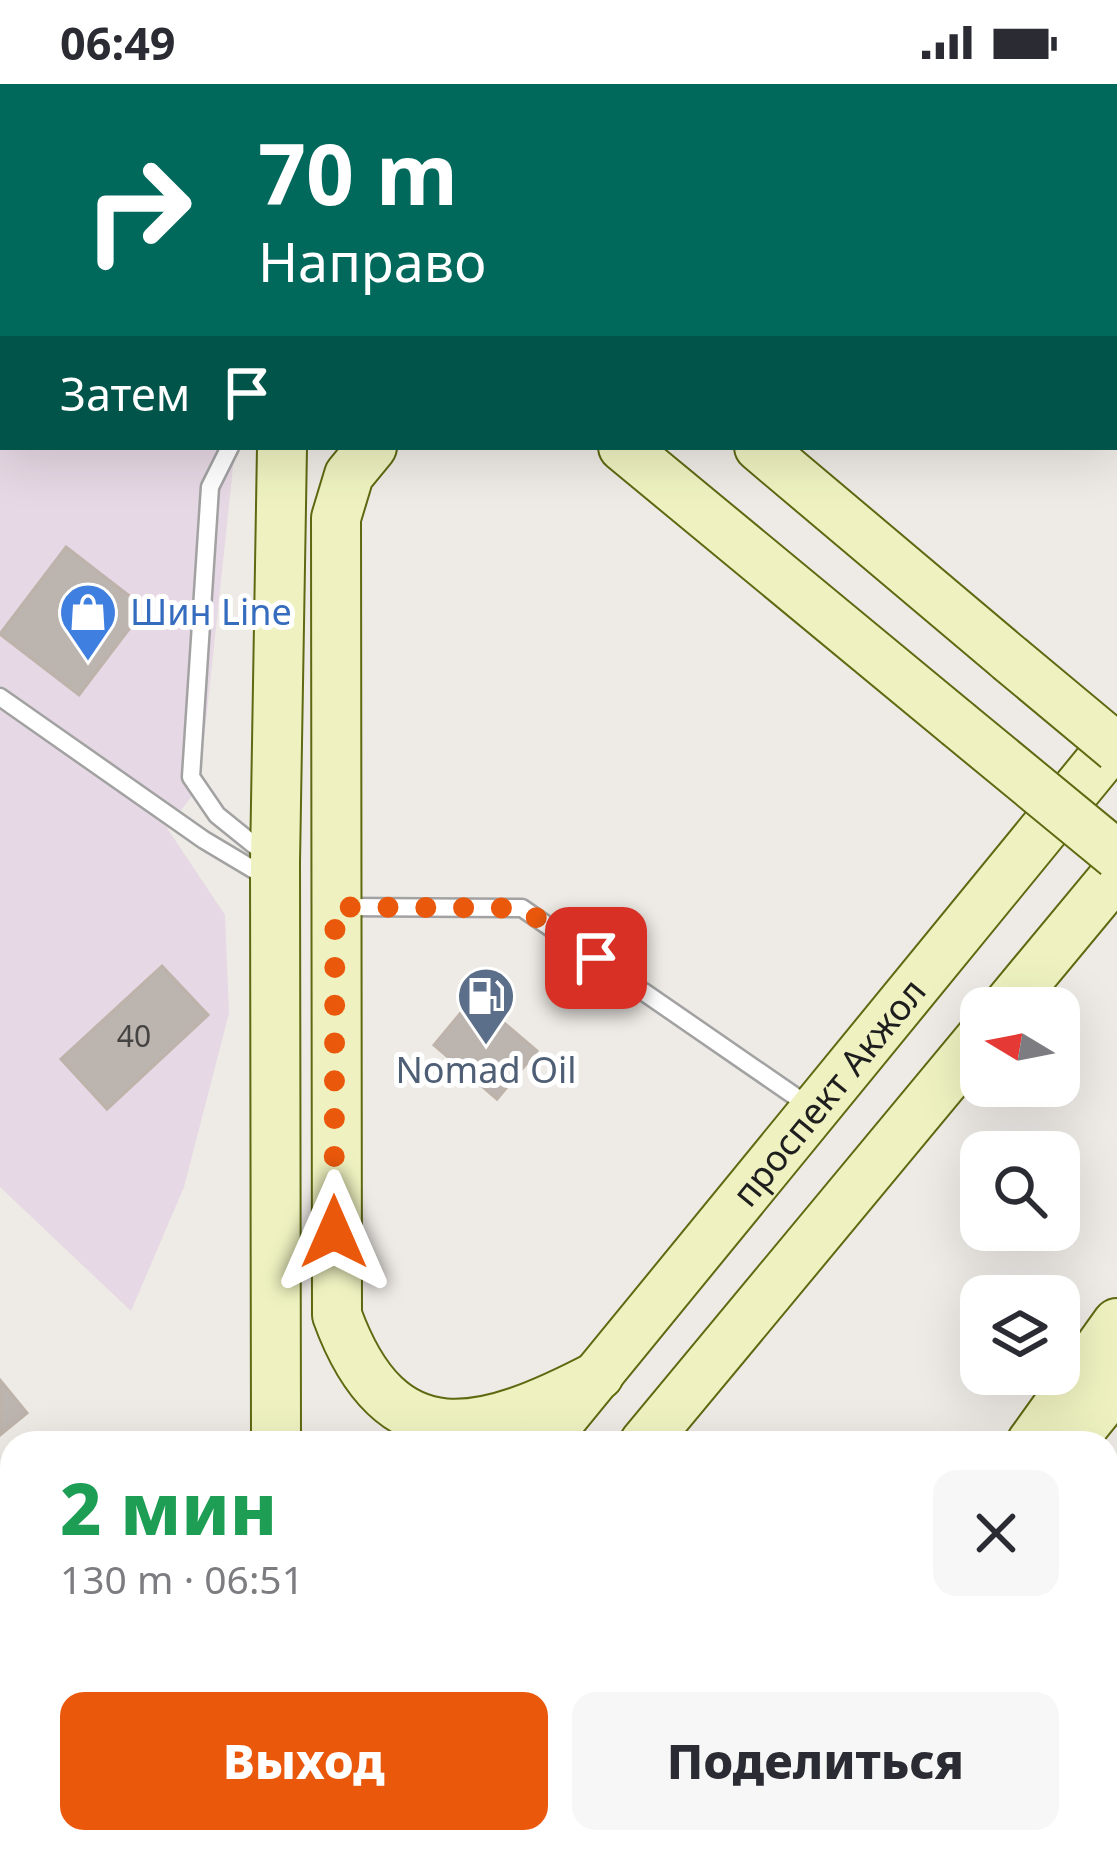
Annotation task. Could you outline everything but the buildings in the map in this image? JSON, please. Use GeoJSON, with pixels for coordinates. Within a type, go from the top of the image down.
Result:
{"type":"FeatureCollection","features":[{"type":"Feature","properties":{"kind":"main road"},"geometry":{"type":"LineString","coordinates":[[276,1431],[282,450]]}},
{"type":"Feature","properties":{"kind":"main road"},"geometry":{"type":"LineString","coordinates":[[369,450],[349,475],[337,518],[337,1315],[354,1361],[385,1394],[427,1422],[480,1426],[525,1414],[598,1375]]}},
{"type":"Feature","properties":{"kind":"main road"},"geometry":{"type":"LineString","coordinates":[[763,450],[1117,744]]}},
{"type":"Feature","properties":{"kind":"main road"},"geometry":{"type":"LineString","coordinates":[[636,458],[1117,855]]}},
{"type":"Feature","properties":{"kind":"main road","name":"проспект Акжол"},"geometry":{"type":"LineString","coordinates":[[552,1431],[1117,744]]}},
{"type":"Feature","properties":{"kind":"main road"},"geometry":{"type":"LineString","coordinates":[[1022,987],[1117,873]]}},
{"type":"Feature","properties":{"kind":"main road"},"geometry":{"type":"LineString","coordinates":[[654,1431],[960,1062]]}},
{"type":"Feature","properties":{"kind":"main road"},"geometry":{"type":"LineString","coordinates":[[1040,1431],[1117,1323]]}},
{"type":"Feature","properties":{"kind":"main road"},"geometry":{"type":"LineString","coordinates":[[1080,1431],[1117,1385]]}},
{"type":"Feature","properties":{"kind":"lane"},"geometry":{"type":"LineString","coordinates":[[228,450],[210,487],[190,777],[217,815],[276,873]]}},
{"type":"Feature","properties":{"kind":"lane"},"geometry":{"type":"LineString","coordinates":[[0,697],[205,840],[276,873]]}},
{"type":"Feature","properties":{"kind":"lane"},"geometry":{"type":"LineString","coordinates":[[335,907],[522,908],[815,1110]]}},
{"type":"Feature","properties":{"kind":"shaded area"},"geometry":{"type":"Polygon","coordinates":[[[0,450],[233,450],[199,787],[167,828],[225,915],[229,1013],[184,1187],[131,1311],[0,1187],[0,450]]]}},
{"type":"Feature","properties":{"kind":"place","name":"Шин Line"},"geometry":{"type":"Point","coordinates":[88,663]}},
{"type":"Feature","properties":{"kind":"place","name":"Nomad Oil"},"geometry":{"type":"Point","coordinates":[486,1047]}},
{"type":"Feature","properties":{"kind":"route"},"geometry":{"type":"LineString","coordinates":[[334,1232],[335,907],[522,908],[596,958]]}}]}
